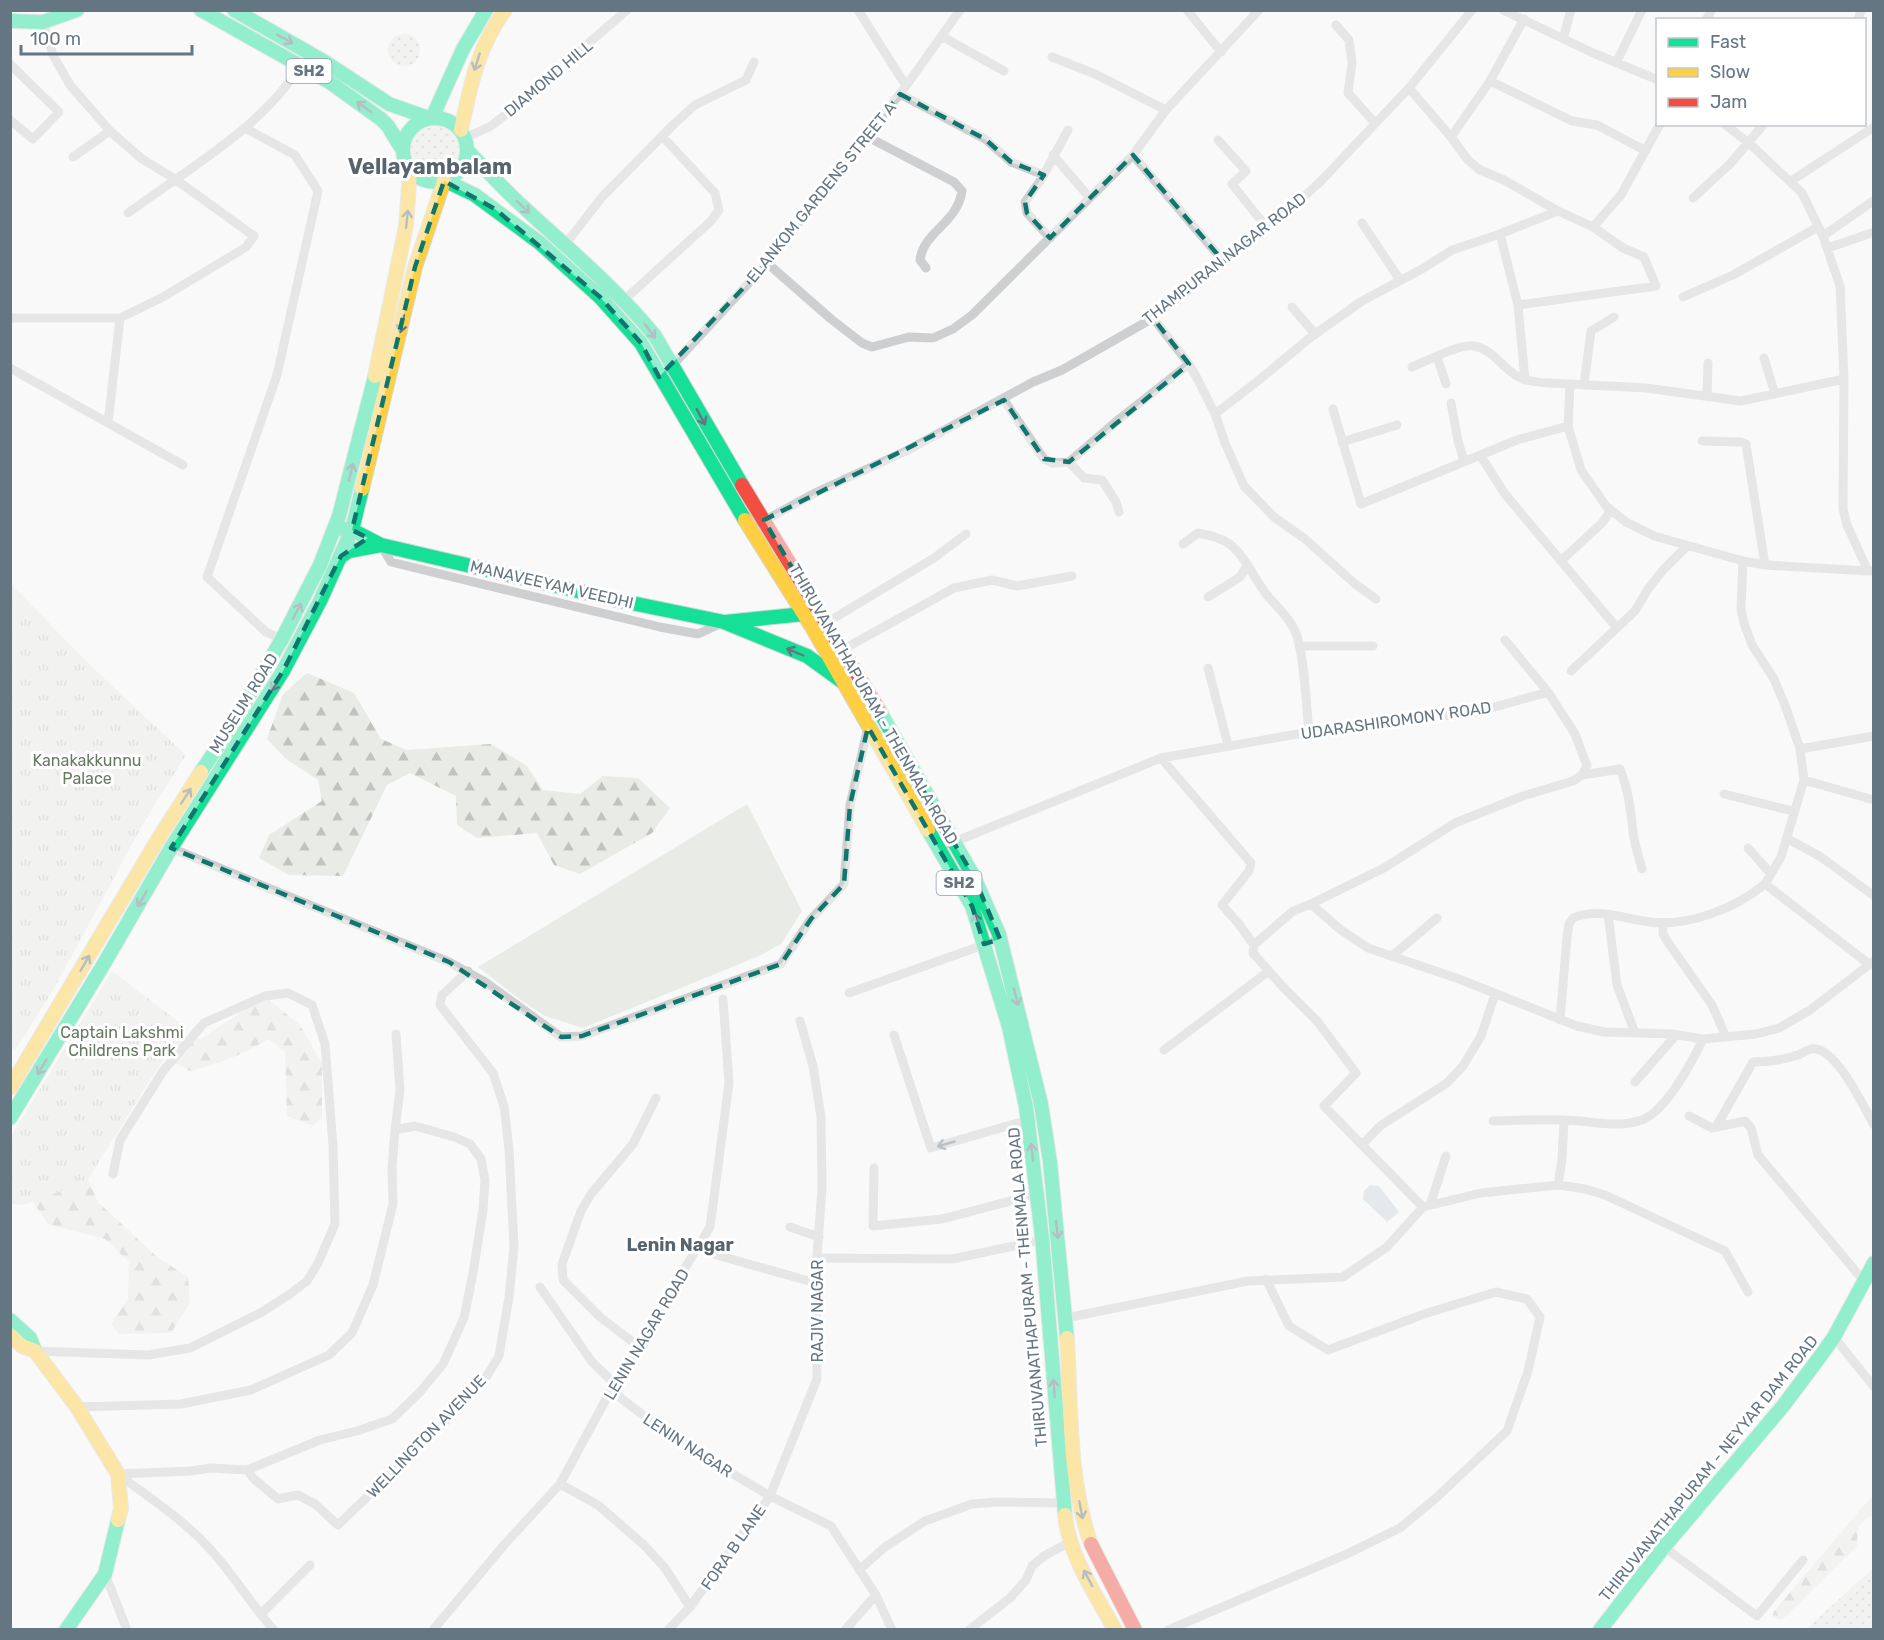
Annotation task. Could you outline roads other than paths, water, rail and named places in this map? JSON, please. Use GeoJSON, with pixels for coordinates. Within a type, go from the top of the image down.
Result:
{"type":"FeatureCollection","features":[{"type":"Feature","properties":{"kind":"main road"},"geometry":{"type":"LineString","coordinates":[[10,21],[77,10]]}},
{"type":"Feature","properties":{"kind":"main road","name":"SH2"},"geometry":{"type":"LineString","coordinates":[[201,10],[331,84],[381,119],[402,149]]}},
{"type":"Feature","properties":{"kind":"main road"},"geometry":{"type":"LineString","coordinates":[[234,10],[325,62],[389,104],[430,118],[448,120],[518,202],[564,246],[589,266],[655,336],[718,447],[818,608],[974,877],[1000,939],[1029,1048],[1043,1116],[1066,1318],[1078,1496],[1084,1525],[1092,1548],[1135,1629]]}},
{"type":"Feature","properties":{"kind":"main road"},"geometry":{"type":"LineString","coordinates":[[486,10],[472,32],[430,118],[418,122],[404,139],[403,157],[410,171],[426,181],[445,181],[461,168],[470,85],[485,40],[505,10]]}},
{"type":"Feature","properties":{"kind":"main road","name":"MUSEUM ROAD"},"geometry":{"type":"LineString","coordinates":[[10,1088],[157,841],[232,725],[282,639],[320,565],[335,528],[374,382],[406,226],[410,171]]}},
{"type":"Feature","properties":{"kind":"main road","name":"MUSEUM ROAD"},"geometry":{"type":"LineString","coordinates":[[10,1118],[171,849],[283,671],[341,556],[352,530],[415,267],[431,215],[445,181]]}},
{"type":"Feature","properties":{"kind":"main road","name":"THIRUVANATHAPURAM - THENMALA ROAD"},"geometry":{"type":"LineString","coordinates":[[445,181],[475,195],[540,243],[600,297],[641,343],[659,377],[804,614],[972,906],[1009,1027],[1028,1120],[1042,1240],[1066,1526],[1070,1542],[1115,1629]]}},
{"type":"Feature","properties":{"kind":"main road","name":"MANAVEEYAM VEEDHI"},"geometry":{"type":"LineString","coordinates":[[335,528],[352,530],[381,545],[617,600],[724,622],[807,656],[844,683]]}},
{"type":"Feature","properties":{"kind":"main road"},"geometry":{"type":"LineString","coordinates":[[341,556],[349,551],[381,545]]}},
{"type":"Feature","properties":{"kind":"main road"},"geometry":{"type":"LineString","coordinates":[[724,622],[804,614],[818,608]]}},
{"type":"Feature","properties":{"kind":"main road","name":"THIRUVANATHAPURAM - NEYYAR DAM ROAD"},"geometry":{"type":"LineString","coordinates":[[1600,1629],[1664,1547],[1783,1406],[1834,1337],[1874,1263]]}},
{"type":"Feature","properties":{"kind":"main road"},"geometry":{"type":"LineString","coordinates":[[10,1320],[30,1338],[35,1351],[77,1407],[117,1474],[121,1509],[105,1574],[66,1629]]}},
{"type":"Feature","properties":{"kind":"main road"},"geometry":{"type":"LineString","coordinates":[[10,1335],[22,1346],[35,1351]]}},
{"type":"Feature","properties":{"kind":"street","name":"DIAMOND HILL"},"geometry":{"type":"LineString","coordinates":[[464,139],[491,126],[510,111],[627,10]]}},
{"type":"Feature","properties":{"kind":"street"},"geometry":{"type":"LineString","coordinates":[[858,10],[903,90],[985,139],[1011,162],[1044,175]]}},
{"type":"Feature","properties":{"kind":"street","name":"ELANKOM GARDENS STREET A"},"geometry":{"type":"LineString","coordinates":[[659,377],[673,366],[767,263],[903,90],[960,10]]}},
{"type":"Feature","properties":{"kind":"street"},"geometry":{"type":"LineString","coordinates":[[1187,10],[1221,52]]}},
{"type":"Feature","properties":{"kind":"street"},"geometry":{"type":"LineString","coordinates":[[767,263],[831,319],[862,343],[872,347],[909,337],[933,338],[953,329],[972,315],[1132,155],[1166,110],[1259,10]]}},
{"type":"Feature","properties":{"kind":"street","name":"THAMPURAN NAGAR ROAD"},"geometry":{"type":"LineString","coordinates":[[750,528],[908,450],[1004,400],[1033,382],[1062,370],[1152,318],[1249,240],[1268,228],[1320,182],[1409,88],[1472,10]]}},
{"type":"Feature","properties":{"kind":"street"},"geometry":{"type":"LineString","coordinates":[[1503,10],[1656,79]]}},
{"type":"Feature","properties":{"kind":"street"},"geometry":{"type":"LineString","coordinates":[[1563,39],[1571,10]]}},
{"type":"Feature","properties":{"kind":"street"},"geometry":{"type":"LineString","coordinates":[[1616,63],[1641,10]]}},
{"type":"Feature","properties":{"kind":"street"},"geometry":{"type":"LineString","coordinates":[[10,318],[120,318],[163,297],[233,255],[246,247],[254,236],[175,179],[141,159],[110,131],[70,84],[53,55],[39,18]]}},
{"type":"Feature","properties":{"kind":"street"},"geometry":{"type":"LineString","coordinates":[[1451,137],[1490,81],[1524,20]]}},
{"type":"Feature","properties":{"kind":"street"},"geometry":{"type":"LineString","coordinates":[[1336,25],[1349,40],[1353,63],[1348,93],[1376,123]]}},
{"type":"Feature","properties":{"kind":"street"},"geometry":{"type":"LineString","coordinates":[[942,37],[1004,70]]}},
{"type":"Feature","properties":{"kind":"street"},"geometry":{"type":"LineString","coordinates":[[1052,57],[1095,74],[1166,110]]}},
{"type":"Feature","properties":{"kind":"street"},"geometry":{"type":"LineString","coordinates":[[564,246],[602,197],[662,136],[695,105],[746,80],[754,62]]}},
{"type":"Feature","properties":{"kind":"street"},"geometry":{"type":"LineString","coordinates":[[10,64],[59,112],[33,139],[10,120]]}},
{"type":"Feature","properties":{"kind":"street"},"geometry":{"type":"LineString","coordinates":[[128,213],[192,169],[245,128],[293,77],[300,66]]}},
{"type":"Feature","properties":{"kind":"street"},"geometry":{"type":"LineString","coordinates":[[1490,81],[1572,121],[1597,125],[1646,152]]}},
{"type":"Feature","properties":{"kind":"street"},"geometry":{"type":"LineString","coordinates":[[1409,88],[1468,160],[1480,170],[1504,180],[1558,211],[1593,227],[1623,248],[1644,257],[1656,286],[1518,304]]}},
{"type":"Feature","properties":{"kind":"street"},"geometry":{"type":"LineString","coordinates":[[1593,227],[1621,195],[1659,126]]}},
{"type":"Feature","properties":{"kind":"street"},"geometry":{"type":"LineString","coordinates":[[1727,126],[1749,143],[1802,194],[1828,248],[1840,286],[1844,378],[1843,509],[1847,525],[1871,571]]}},
{"type":"Feature","properties":{"kind":"street"},"geometry":{"type":"LineString","coordinates":[[1693,198],[1731,164],[1762,126]]}},
{"type":"Feature","properties":{"kind":"street"},"geometry":{"type":"LineString","coordinates":[[1791,181],[1874,127]]}},
{"type":"Feature","properties":{"kind":"street"},"geometry":{"type":"LineString","coordinates":[[245,128],[295,155],[318,191],[277,375],[207,577],[266,632],[282,639]]}},
{"type":"Feature","properties":{"kind":"street"},"geometry":{"type":"LineString","coordinates":[[1050,238],[1027,213],[1025,202],[1044,175],[1068,130]]}},
{"type":"Feature","properties":{"kind":"street"},"geometry":{"type":"LineString","coordinates":[[73,157],[110,131]]}},
{"type":"Feature","properties":{"kind":"street"},"geometry":{"type":"LineString","coordinates":[[623,301],[711,221],[719,210],[715,193],[662,136]]}},
{"type":"Feature","properties":{"kind":"street"},"geometry":{"type":"LineString","coordinates":[[866,136],[954,182],[962,191],[957,210],[923,247],[920,260],[926,268]]}},
{"type":"Feature","properties":{"kind":"street"},"geometry":{"type":"LineString","coordinates":[[1218,140],[1246,171],[1232,184],[1268,228]]}},
{"type":"Feature","properties":{"kind":"street"},"geometry":{"type":"LineString","coordinates":[[1053,155],[1090,198]]}},
{"type":"Feature","properties":{"kind":"street"},"geometry":{"type":"LineString","coordinates":[[1132,155],[1224,262]]}},
{"type":"Feature","properties":{"kind":"street"},"geometry":{"type":"LineString","coordinates":[[1683,297],[1734,275],[1821,232],[1873,201]]}},
{"type":"Feature","properties":{"kind":"street"},"geometry":{"type":"LineString","coordinates":[[1215,414],[1315,334],[1362,301],[1452,250],[1558,211]]}},
{"type":"Feature","properties":{"kind":"street"},"geometry":{"type":"LineString","coordinates":[[1362,223],[1400,280]]}},
{"type":"Feature","properties":{"kind":"street"},"geometry":{"type":"LineString","coordinates":[[1828,248],[1874,232]]}},
{"type":"Feature","properties":{"kind":"street"},"geometry":{"type":"LineString","coordinates":[[1500,234],[1518,304],[1525,380]]}},
{"type":"Feature","properties":{"kind":"street"},"geometry":{"type":"LineString","coordinates":[[1292,308],[1315,334]]}},
{"type":"Feature","properties":{"kind":"street"},"geometry":{"type":"LineString","coordinates":[[1584,385],[1591,331],[1614,317]]}},
{"type":"Feature","properties":{"kind":"street"},"geometry":{"type":"LineString","coordinates":[[108,423],[120,318]]}},
{"type":"Feature","properties":{"kind":"street"},"geometry":{"type":"LineString","coordinates":[[1152,318],[1189,364],[1215,414],[1244,486],[1274,517],[1305,539],[1354,583],[1376,599]]}},
{"type":"Feature","properties":{"kind":"street"},"geometry":{"type":"LineString","coordinates":[[1412,367],[1472,346],[1493,355],[1505,368],[1525,380],[1646,388],[1741,401],[1844,378]]}},
{"type":"Feature","properties":{"kind":"street"},"geometry":{"type":"LineString","coordinates":[[1437,357],[1446,384]]}},
{"type":"Feature","properties":{"kind":"street"},"geometry":{"type":"LineString","coordinates":[[1764,358],[1774,394]]}},
{"type":"Feature","properties":{"kind":"street"},"geometry":{"type":"LineString","coordinates":[[1707,397],[1708,363]]}},
{"type":"Feature","properties":{"kind":"street"},"geometry":{"type":"LineString","coordinates":[[1004,400],[1044,459],[1052,463],[1069,462],[1189,364]]}},
{"type":"Feature","properties":{"kind":"street"},"geometry":{"type":"LineString","coordinates":[[10,368],[183,465]]}},
{"type":"Feature","properties":{"kind":"street"},"geometry":{"type":"LineString","coordinates":[[1570,384],[1568,426],[1581,470],[1611,510],[1626,522],[1654,536],[1743,561],[1765,565],[1871,571]]}},
{"type":"Feature","properties":{"kind":"street"},"geometry":{"type":"LineString","coordinates":[[1451,404],[1464,461]]}},
{"type":"Feature","properties":{"kind":"street"},"geometry":{"type":"LineString","coordinates":[[1333,409],[1362,504],[1518,440],[1568,426]]}},
{"type":"Feature","properties":{"kind":"street"},"geometry":{"type":"LineString","coordinates":[[1342,442],[1397,425]]}},
{"type":"Feature","properties":{"kind":"street"},"geometry":{"type":"LineString","coordinates":[[1702,441],[1746,444],[1765,565]]}},
{"type":"Feature","properties":{"kind":"street"},"geometry":{"type":"LineString","coordinates":[[1480,455],[1505,494],[1617,627]]}},
{"type":"Feature","properties":{"kind":"street"},"geometry":{"type":"LineString","coordinates":[[1069,462],[1084,478],[1102,480],[1116,502],[1119,512]]}},
{"type":"Feature","properties":{"kind":"street"},"geometry":{"type":"LineString","coordinates":[[1562,560],[1602,523],[1611,510]]}},
{"type":"Feature","properties":{"kind":"street"},"geometry":{"type":"LineString","coordinates":[[1183,544],[1198,533],[1214,536],[1235,549],[1265,593],[1292,625],[1299,645],[1309,732]]}},
{"type":"Feature","properties":{"kind":"street"},"geometry":{"type":"LineString","coordinates":[[826,623],[924,564],[966,534]]}},
{"type":"Feature","properties":{"kind":"street"},"geometry":{"type":"LineString","coordinates":[[1571,671],[1635,611],[1648,589],[1687,546]]}},
{"type":"Feature","properties":{"kind":"street"},"geometry":{"type":"LineString","coordinates":[[1560,1020],[1569,924],[1573,918],[1581,915],[1608,914],[1663,923],[1695,920],[1756,892],[1765,884],[1781,857],[1804,780],[1800,749],[1793,725],[1774,679],[1752,645],[1744,623],[1741,609],[1743,561]]}},
{"type":"Feature","properties":{"kind":"street"},"geometry":{"type":"LineString","coordinates":[[1208,597],[1240,577],[1247,566]]}},
{"type":"Feature","properties":{"kind":"street"},"geometry":{"type":"LineString","coordinates":[[842,650],[954,588],[992,580],[1017,586],[1072,576]]}},
{"type":"Feature","properties":{"kind":"street"},"geometry":{"type":"LineString","coordinates":[[1505,640],[1548,692],[1575,734],[1587,766],[1582,775]]}},
{"type":"Feature","properties":{"kind":"street"},"geometry":{"type":"LineString","coordinates":[[1299,645],[1373,646]]}},
{"type":"Feature","properties":{"kind":"street"},"geometry":{"type":"LineString","coordinates":[[1208,668],[1228,745]]}},
{"type":"Feature","properties":{"kind":"street","name":"UDARASHIROMONY ROAD"},"geometry":{"type":"LineString","coordinates":[[939,848],[1161,758],[1309,732],[1478,712],[1548,692]]}},
{"type":"Feature","properties":{"kind":"street"},"geometry":{"type":"LineString","coordinates":[[171,849],[468,971],[561,1037],[582,1036],[781,964],[811,919],[844,884],[850,805],[868,728]]}},
{"type":"Feature","properties":{"kind":"street"},"geometry":{"type":"LineString","coordinates":[[1800,749],[1874,736]]}},
{"type":"Feature","properties":{"kind":"street"},"geometry":{"type":"LineString","coordinates":[[1161,758],[1251,863],[1249,871],[1222,905],[1254,945]]}},
{"type":"Feature","properties":{"kind":"street"},"geometry":{"type":"LineString","coordinates":[[1426,1206],[1324,1106],[1356,1073],[1317,1021],[1253,953],[1254,945],[1293,911],[1384,868],[1455,823],[1524,796],[1573,781],[1582,775],[1620,769],[1628,792],[1633,832],[1642,869]]}},
{"type":"Feature","properties":{"kind":"street"},"geometry":{"type":"LineString","coordinates":[[1804,780],[1874,800]]}},
{"type":"Feature","properties":{"kind":"street"},"geometry":{"type":"LineString","coordinates":[[1724,794],[1793,811]]}},
{"type":"Feature","properties":{"kind":"street"},"geometry":{"type":"LineString","coordinates":[[1788,839],[1821,857],[1874,896]]}},
{"type":"Feature","properties":{"kind":"street"},"geometry":{"type":"LineString","coordinates":[[1748,848],[1771,874]]}},
{"type":"Feature","properties":{"kind":"street"},"geometry":{"type":"LineString","coordinates":[[1311,904],[1341,930],[1368,948],[1459,979],[1577,1026],[1604,1032],[1676,1035],[1703,1040],[1756,1034],[1795,1021],[1871,963],[1765,884]]}},
{"type":"Feature","properties":{"kind":"street"},"geometry":{"type":"LineString","coordinates":[[1608,914],[1617,985],[1635,1032]]}},
{"type":"Feature","properties":{"kind":"street"},"geometry":{"type":"LineString","coordinates":[[1392,956],[1437,918]]}},
{"type":"Feature","properties":{"kind":"street"},"geometry":{"type":"LineString","coordinates":[[1663,923],[1663,934],[1712,1005],[1726,1037]]}},
{"type":"Feature","properties":{"kind":"street"},"geometry":{"type":"LineString","coordinates":[[849,993],[1000,939]]}},
{"type":"Feature","properties":{"kind":"street","name":"WELLINGTON AVENUE"},"geometry":{"type":"LineString","coordinates":[[247,1470],[278,1499],[298,1495],[315,1504],[338,1525],[448,1419],[485,1378],[499,1356],[509,1297],[514,1247],[510,1149],[504,1106],[492,1073],[440,1005],[442,995],[468,971]]}},
{"type":"Feature","properties":{"kind":"street"},"geometry":{"type":"LineString","coordinates":[[1164,1050],[1269,971]]}},
{"type":"Feature","properties":{"kind":"street"},"geometry":{"type":"LineString","coordinates":[[35,1351],[148,1355],[190,1348],[262,1312],[307,1281],[318,1263],[334,1224],[333,1146],[325,1044],[312,1005],[288,993],[265,996],[204,1023],[163,1071],[120,1140],[113,1174]]}},
{"type":"Feature","properties":{"kind":"street"},"geometry":{"type":"LineString","coordinates":[[1362,1145],[1380,1126],[1447,1083],[1463,1066],[1481,1036],[1495,994]]}},
{"type":"Feature","properties":{"kind":"street","name":"LENIN NAGAR ROAD"},"geometry":{"type":"LineString","coordinates":[[433,1629],[504,1545],[560,1484],[613,1387],[710,1227],[729,1083],[723,999]]}},
{"type":"Feature","properties":{"kind":"street","name":"RAJIV NAGAR"},"geometry":{"type":"LineString","coordinates":[[770,1496],[817,1379],[816,1282],[822,1188],[822,1117],[813,1066],[800,1021]]}},
{"type":"Feature","properties":{"kind":"street"},"geometry":{"type":"LineString","coordinates":[[77,1407],[181,1404],[251,1390],[329,1355],[352,1333],[373,1285],[393,1204],[392,1169],[400,1090],[396,1034]]}},
{"type":"Feature","properties":{"kind":"street"},"geometry":{"type":"LineString","coordinates":[[894,1035],[931,1148],[1043,1116]]}},
{"type":"Feature","properties":{"kind":"street"},"geometry":{"type":"LineString","coordinates":[[1635,1082],[1676,1035]]}},
{"type":"Feature","properties":{"kind":"street"},"geometry":{"type":"LineString","coordinates":[[1493,1121],[1564,1120],[1624,1123],[1643,1120],[1659,1107],[1680,1082],[1703,1040]]}},
{"type":"Feature","properties":{"kind":"street"},"geometry":{"type":"LineString","coordinates":[[1716,1127],[1753,1062],[1773,1062],[1811,1049],[1820,1049],[1836,1063],[1874,1125]]}},
{"type":"Feature","properties":{"kind":"street"},"geometry":{"type":"LineString","coordinates":[[638,1346],[600,1317],[563,1280],[562,1264],[581,1211],[591,1194],[633,1144],[656,1098]]}},
{"type":"Feature","properties":{"kind":"street"},"geometry":{"type":"LineString","coordinates":[[1689,1116],[1712,1128],[1745,1121],[1751,1128],[1758,1155],[1863,1280]]}},
{"type":"Feature","properties":{"kind":"street"},"geometry":{"type":"LineString","coordinates":[[1558,1185],[1564,1120]]}},
{"type":"Feature","properties":{"kind":"street"},"geometry":{"type":"LineString","coordinates":[[117,1474],[212,1468],[247,1470],[320,1440],[392,1419],[420,1392],[443,1364],[464,1318],[474,1273],[485,1180],[481,1159],[470,1144],[454,1137],[415,1126],[395,1130]]}},
{"type":"Feature","properties":{"kind":"street"},"geometry":{"type":"LineString","coordinates":[[1066,1318],[1266,1279],[1343,1277],[1387,1247],[1426,1206],[1446,1156]]}},
{"type":"Feature","properties":{"kind":"street"},"geometry":{"type":"LineString","coordinates":[[874,1168],[873,1226],[942,1218],[1037,1194]]}},
{"type":"Feature","properties":{"kind":"street"},"geometry":{"type":"LineString","coordinates":[[1426,1206],[1480,1193],[1558,1185],[1585,1189],[1605,1195],[1725,1251],[1748,1292]]}},
{"type":"Feature","properties":{"kind":"street"},"geometry":{"type":"LineString","coordinates":[[790,1227],[819,1237]]}},
{"type":"Feature","properties":{"kind":"street"},"geometry":{"type":"LineString","coordinates":[[817,1258],[952,1259],[1042,1240]]}},
{"type":"Feature","properties":{"kind":"street"},"geometry":{"type":"LineString","coordinates":[[700,1246],[706,1252],[816,1282]]}},
{"type":"Feature","properties":{"kind":"street"},"geometry":{"type":"LineString","coordinates":[[1168,1629],[1347,1554],[1400,1528],[1436,1498],[1506,1431],[1528,1371],[1540,1317],[1527,1299],[1496,1292],[1427,1313],[1328,1350],[1289,1326],[1266,1279]]}},
{"type":"Feature","properties":{"kind":"street","name":"LENIN NAGAR"},"geometry":{"type":"LineString","coordinates":[[540,1287],[592,1362],[640,1414],[663,1431],[770,1496]]}},
{"type":"Feature","properties":{"kind":"street"},"geometry":{"type":"LineString","coordinates":[[1834,1337],[1874,1387]]}},
{"type":"Feature","properties":{"kind":"street"},"geometry":{"type":"LineString","coordinates":[[117,1474],[164,1507],[217,1556],[274,1629]]}},
{"type":"Feature","properties":{"kind":"street"},"geometry":{"type":"LineString","coordinates":[[560,1484],[598,1504],[644,1545],[665,1568],[690,1607]]}},
{"type":"Feature","properties":{"kind":"street","name":"FORA B LANE"},"geometry":{"type":"LineString","coordinates":[[668,1629],[690,1607],[770,1496],[831,1526],[876,1595],[892,1629]]}},
{"type":"Feature","properties":{"kind":"street"},"geometry":{"type":"LineString","coordinates":[[859,1570],[885,1546],[925,1521],[972,1503],[1065,1503]]}},
{"type":"Feature","properties":{"kind":"street"},"geometry":{"type":"LineString","coordinates":[[969,1629],[1010,1598],[1026,1580],[1032,1566],[1044,1556],[1070,1542]]}},
{"type":"Feature","properties":{"kind":"street"},"geometry":{"type":"LineString","coordinates":[[1664,1547],[1757,1616],[1803,1560]]}},
{"type":"Feature","properties":{"kind":"street"},"geometry":{"type":"LineString","coordinates":[[261,1614],[310,1564]]}},
{"type":"Feature","properties":{"kind":"street"},"geometry":{"type":"LineString","coordinates":[[105,1574],[128,1629]]}},
{"type":"Feature","properties":{"kind":"street"},"geometry":{"type":"LineString","coordinates":[[845,1629],[876,1595]]}},
{"type":"Feature","properties":{"kind":"street"},"geometry":{"type":"LineString","coordinates":[[677,1622],[686,1629]]}},
{"type":"Feature","properties":{"kind":"district","name":"Vellayambalam"},"geometry":{"type":"Point","coordinates":[430,166]}},
{"type":"Feature","properties":{"kind":"district","name":"Lenin Nagar"},"geometry":{"type":"Point","coordinates":[680,1245]}},
{"type":"Feature","properties":{"kind":"park label","name":"Kanakakkunnu Palace"},"geometry":{"type":"Point","coordinates":[87,769]}},
{"type":"Feature","properties":{"kind":"park label","name":"Captain Lakshmi Childrens Park"},"geometry":{"type":"Point","coordinates":[122,1041]}}]}
